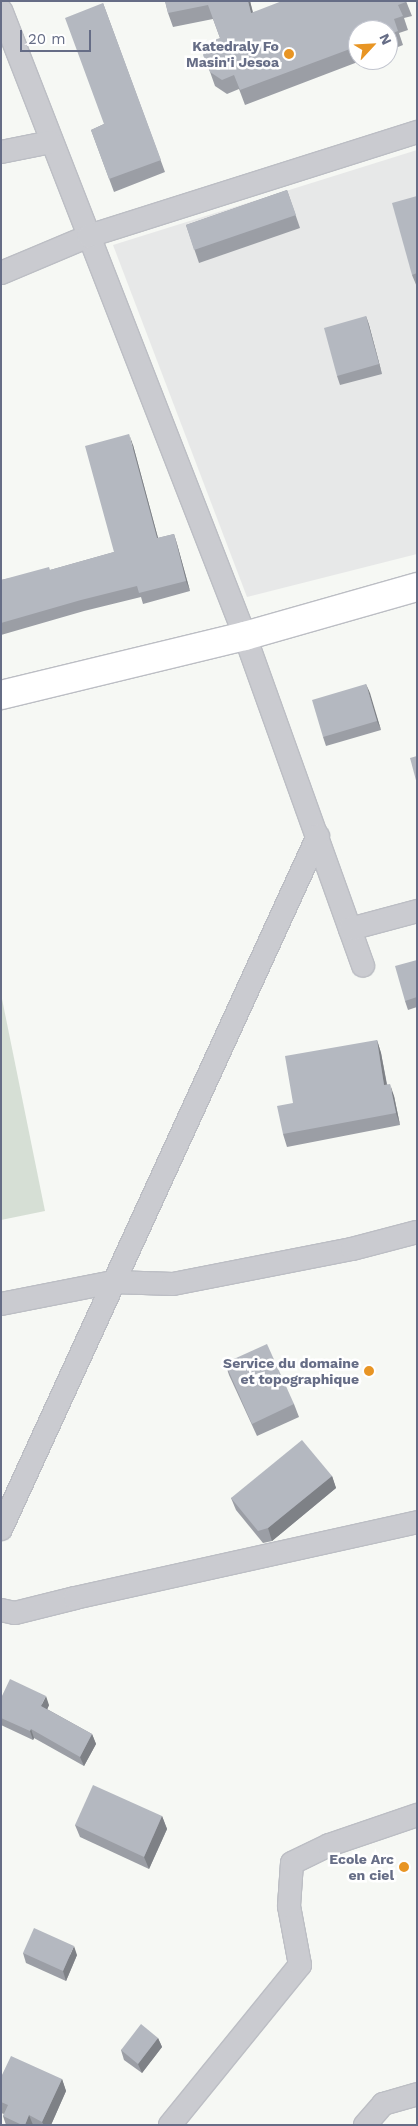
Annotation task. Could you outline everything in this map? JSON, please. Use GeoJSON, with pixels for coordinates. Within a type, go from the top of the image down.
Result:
{"type":"FeatureCollection","features":[{"type":"Feature","properties":{"kind":"street"},"geometry":{"type":"LineString","coordinates":[[1,10],[245,636],[363,965]]}},
{"type":"Feature","properties":{"kind":"street"},"geometry":{"type":"LineString","coordinates":[[1,273],[89,236],[417,132]]}},
{"type":"Feature","properties":{"kind":"street"},"geometry":{"type":"LineString","coordinates":[[1,152],[51,142]]}},
{"type":"Feature","properties":{"kind":"street"},"geometry":{"type":"LineString","coordinates":[[1,694],[245,636],[417,587]]}},
{"type":"Feature","properties":{"kind":"street"},"geometry":{"type":"LineString","coordinates":[[1,1529],[318,836]]}},
{"type":"Feature","properties":{"kind":"street"},"geometry":{"type":"LineString","coordinates":[[350,928],[417,911]]}},
{"type":"Feature","properties":{"kind":"street"},"geometry":{"type":"LineString","coordinates":[[1,1304],[114,1282],[173,1284],[352,1249],[417,1232]]}},
{"type":"Feature","properties":{"kind":"street"},"geometry":{"type":"LineString","coordinates":[[1,1610],[15,1613],[417,1522]]}},
{"type":"Feature","properties":{"kind":"street"},"geometry":{"type":"LineString","coordinates":[[170,2125],[300,1965],[289,1906],[292,1863],[329,1845],[417,1815]]}},
{"type":"Feature","properties":{"kind":"street"},"geometry":{"type":"LineString","coordinates":[[365,2125],[383,2104],[417,2094]]}},
{"type":"Feature","properties":{"kind":"shaded area"},"geometry":{"type":"Polygon","coordinates":[[[417,150],[417,554],[247,597],[113,245],[417,150]]]}},
{"type":"Feature","properties":{"kind":"shaded area"},"geometry":{"type":"Polygon","coordinates":[[[1,994],[45,1211],[1,1220],[1,994]]]}},
{"type":"Feature","properties":{"kind":"building","name":"Katedraly Fo Masin'i Jesoa"},"geometry":{"type":"Polygon","coordinates":[[[165,1],[248,1],[251,13],[282,1],[406,2],[398,5],[403,16],[394,20],[348,20],[348,50],[240,90],[234,75],[222,80],[210,72],[203,55],[208,42],[220,38],[208,5],[168,13],[165,1]]]}},
{"type":"Feature","properties":{"kind":"building"},"geometry":{"type":"Polygon","coordinates":[[[103,3],[161,160],[109,179],[91,130],[104,124],[65,18],[103,3]]]}},
{"type":"Feature","properties":{"kind":"building"},"geometry":{"type":"Polygon","coordinates":[[[287,190],[296,215],[194,250],[186,225],[287,190]]]}},
{"type":"Feature","properties":{"kind":"building"},"geometry":{"type":"Polygon","coordinates":[[[417,196],[417,273],[412,275],[392,203],[417,196]]]}},
{"type":"Feature","properties":{"kind":"building"},"geometry":{"type":"Polygon","coordinates":[[[366,316],[379,364],[337,376],[324,328],[366,316]]]}},
{"type":"Feature","properties":{"kind":"building"},"geometry":{"type":"Polygon","coordinates":[[[129,434],[157,538],[174,534],[186,581],[139,593],[137,586],[1,623],[1,580],[49,567],[50,570],[114,552],[85,446],[129,434]]]}},
{"type":"Feature","properties":{"kind":"building"},"geometry":{"type":"Polygon","coordinates":[[[366,684],[377,721],[323,737],[312,700],[366,684]]]}},
{"type":"Feature","properties":{"kind":"building"},"geometry":{"type":"Polygon","coordinates":[[[417,756],[417,784],[410,758],[417,756]]]}},
{"type":"Feature","properties":{"kind":"building"},"geometry":{"type":"Polygon","coordinates":[[[417,960],[417,997],[405,1001],[395,966],[417,960]]]}},
{"type":"Feature","properties":{"kind":"building"},"geometry":{"type":"Polygon","coordinates":[[[377,1040],[384,1085],[390,1084],[396,1113],[283,1134],[277,1106],[293,1103],[285,1056],[377,1040]]]}},
{"type":"Feature","properties":{"kind":"building"},"geometry":{"type":"Polygon","coordinates":[[[267,1344],[294,1404],[252,1424],[225,1363],[267,1344]]]}},
{"type":"Feature","properties":{"kind":"building"},"geometry":{"type":"Polygon","coordinates":[[[302,1440],[332,1476],[268,1528],[258,1531],[231,1498],[302,1440]]]}},
{"type":"Feature","properties":{"kind":"building"},"geometry":{"type":"Polygon","coordinates":[[[10,1679],[46,1696],[41,1706],[92,1734],[80,1757],[31,1729],[30,1731],[1,1718],[1,1698],[10,1679]]]}},
{"type":"Feature","properties":{"kind":"building"},"geometry":{"type":"Polygon","coordinates":[[[93,1785],[162,1816],[144,1857],[75,1825],[93,1785]]]}},
{"type":"Feature","properties":{"kind":"building"},"geometry":{"type":"Polygon","coordinates":[[[34,1928],[74,1946],[63,1971],[23,1953],[34,1928]]]}},
{"type":"Feature","properties":{"kind":"building"},"geometry":{"type":"Polygon","coordinates":[[[141,2024],[158,2038],[138,2064],[121,2050],[141,2024]]]}},
{"type":"Feature","properties":{"kind":"building"},"geometry":{"type":"Polygon","coordinates":[[[11,2056],[62,2079],[42,2122],[29,2115],[25,2125],[22,2125],[3,2116],[8,2105],[1,2102],[1,2077],[11,2056]]]}},
{"type":"Feature","properties":{"kind":"place","name":"Katedraly Fo Masin'i Jesoa"},"geometry":{"type":"Point","coordinates":[289,54]}},
{"type":"Feature","properties":{"kind":"place","name":"Service du domaine et topographique"},"geometry":{"type":"Point","coordinates":[369,1371]}},
{"type":"Feature","properties":{"kind":"place","name":"Ecole Arc en ciel"},"geometry":{"type":"Point","coordinates":[404,1867]}}]}
